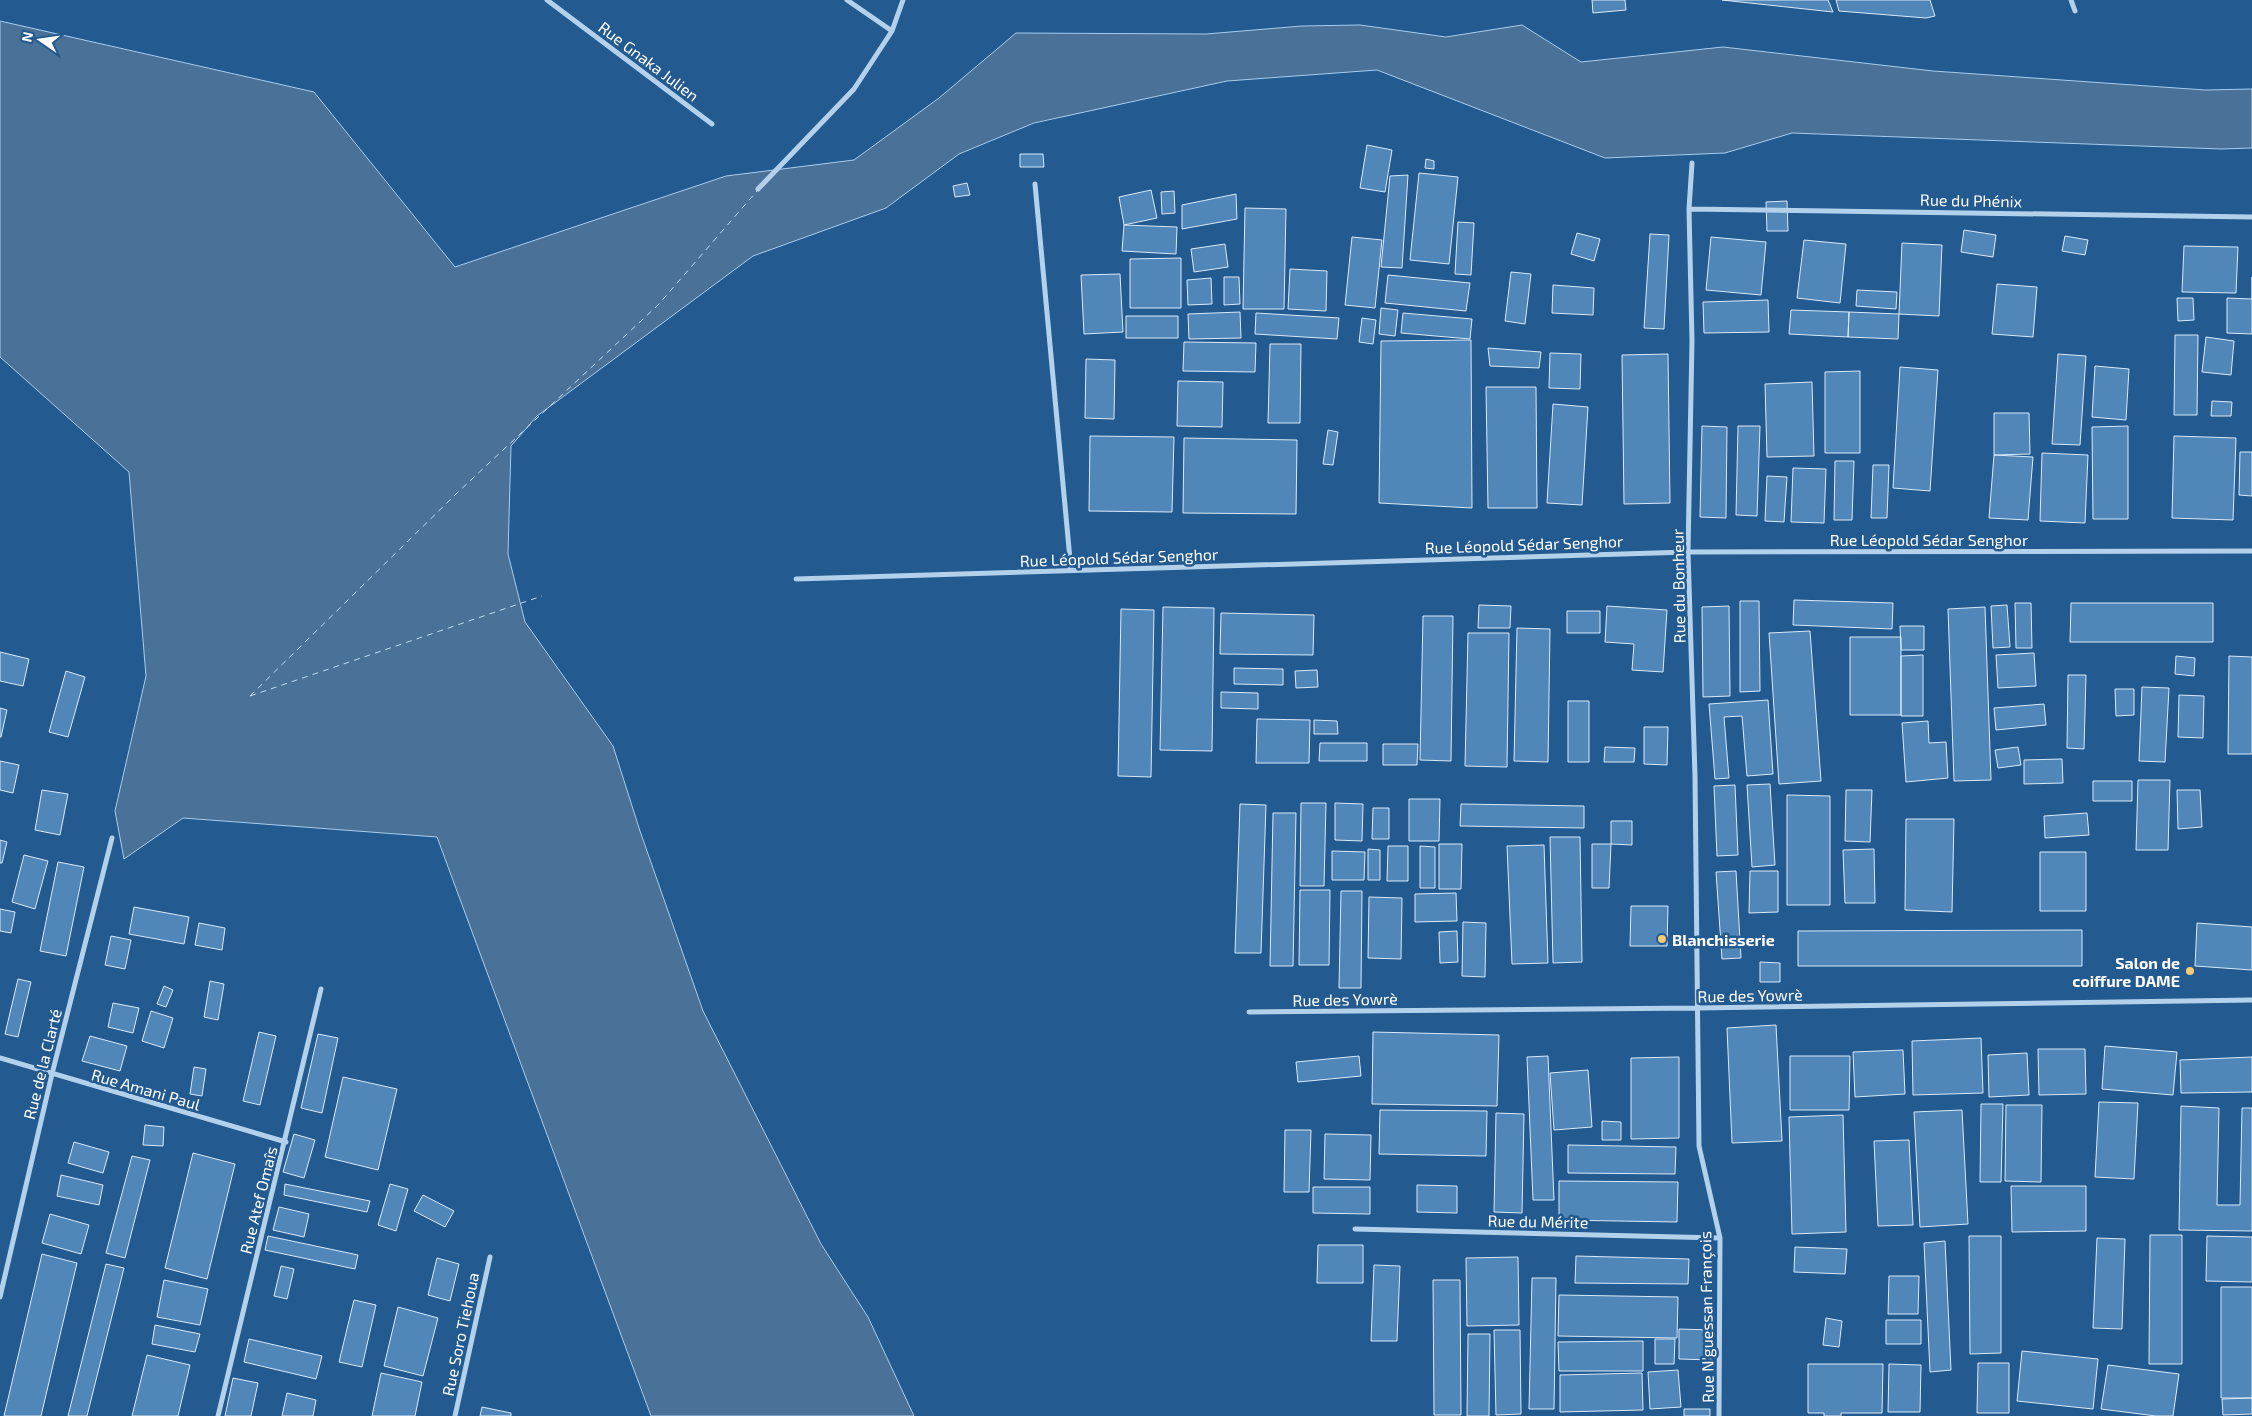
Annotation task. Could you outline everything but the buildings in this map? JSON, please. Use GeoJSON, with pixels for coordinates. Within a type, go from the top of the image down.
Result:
{"type":"FeatureCollection","features":[{"type":"Feature","properties":{"kind":"street","name":"Rue Gnaka Julien"},"geometry":{"type":"LineString","coordinates":[[547,0],[712,124]]}},
{"type":"Feature","properties":{"kind":"street"},"geometry":{"type":"LineString","coordinates":[[847,0],[892,31]]}},
{"type":"Feature","properties":{"kind":"street"},"geometry":{"type":"LineString","coordinates":[[758,190],[854,89],[892,31],[903,0]]}},
{"type":"Feature","properties":{"kind":"street"},"geometry":{"type":"LineString","coordinates":[[2071,0],[2075,11]]}},
{"type":"Feature","properties":{"kind":"street","name":"Rue du Bonheur"},"geometry":{"type":"LineString","coordinates":[[1692,163],[1689,209],[1692,341],[1688,552],[1698,1008]]}},
{"type":"Feature","properties":{"kind":"street"},"geometry":{"type":"LineString","coordinates":[[1035,184],[1070,570]]}},
{"type":"Feature","properties":{"kind":"street","name":"Rue du Phénix"},"geometry":{"type":"LineString","coordinates":[[1689,209],[2252,216]]}},
{"type":"Feature","properties":{"kind":"street","name":"Rue Léopold Sédar Senghor"},"geometry":{"type":"LineString","coordinates":[[796,579],[1688,552],[2252,551]]}},
{"type":"Feature","properties":{"kind":"street","name":"Rue de la Clarté"},"geometry":{"type":"LineString","coordinates":[[0,1297],[52,1074],[112,838]]}},
{"type":"Feature","properties":{"kind":"street","name":"Rue Atef Omaîs"},"geometry":{"type":"LineString","coordinates":[[218,1416],[286,1142],[321,989]]}},
{"type":"Feature","properties":{"kind":"street","name":"Rue des Yowrè"},"geometry":{"type":"LineString","coordinates":[[1249,1012],[2252,1000]]}},
{"type":"Feature","properties":{"kind":"street","name":"Rue N'guessan François"},"geometry":{"type":"LineString","coordinates":[[1698,1008],[1699,1146],[1720,1238],[1720,1416]]}},
{"type":"Feature","properties":{"kind":"street","name":"Rue Amani Paul"},"geometry":{"type":"LineString","coordinates":[[0,1058],[286,1142]]}},
{"type":"Feature","properties":{"kind":"street","name":"Rue du Mérite"},"geometry":{"type":"LineString","coordinates":[[1355,1229],[1720,1238]]}},
{"type":"Feature","properties":{"kind":"street","name":"Rue Soro Tiehoua"},"geometry":{"type":"LineString","coordinates":[[455,1416],[490,1257]]}},
{"type":"Feature","properties":{"kind":"water"},"geometry":{"type":"Polygon","coordinates":[[[0,21],[314,92],[455,267],[726,176],[854,160],[939,98],[1016,33],[1206,34],[1302,26],[1360,25],[1446,37],[1522,25],[1581,62],[1723,47],[1933,71],[2205,90],[2252,89],[2252,148],[2221,149],[1792,133],[1725,153],[1605,158],[1377,70],[1227,81],[1034,123],[959,154],[886,208],[753,256],[537,416],[511,446],[508,554],[525,622],[613,746],[640,831],[703,1011],[821,1244],[868,1317],[914,1416],[651,1416],[437,837],[183,818],[124,859],[115,811],[146,676],[129,472],[0,357],[0,21]]]}},
{"type":"Feature","properties":{"kind":"ferry route"},"geometry":{"type":"LineString","coordinates":[[250,696],[456,494],[658,305],[757,191]]}},
{"type":"Feature","properties":{"kind":"ferry route"},"geometry":{"type":"LineString","coordinates":[[250,696],[542,596]]}},
{"type":"Feature","properties":{"kind":"place","name":"Blanchisserie"},"geometry":{"type":"Point","coordinates":[1662,939]}},
{"type":"Feature","properties":{"kind":"place","name":"Salon de coiffure DAME"},"geometry":{"type":"Point","coordinates":[2190,971]}}]}
